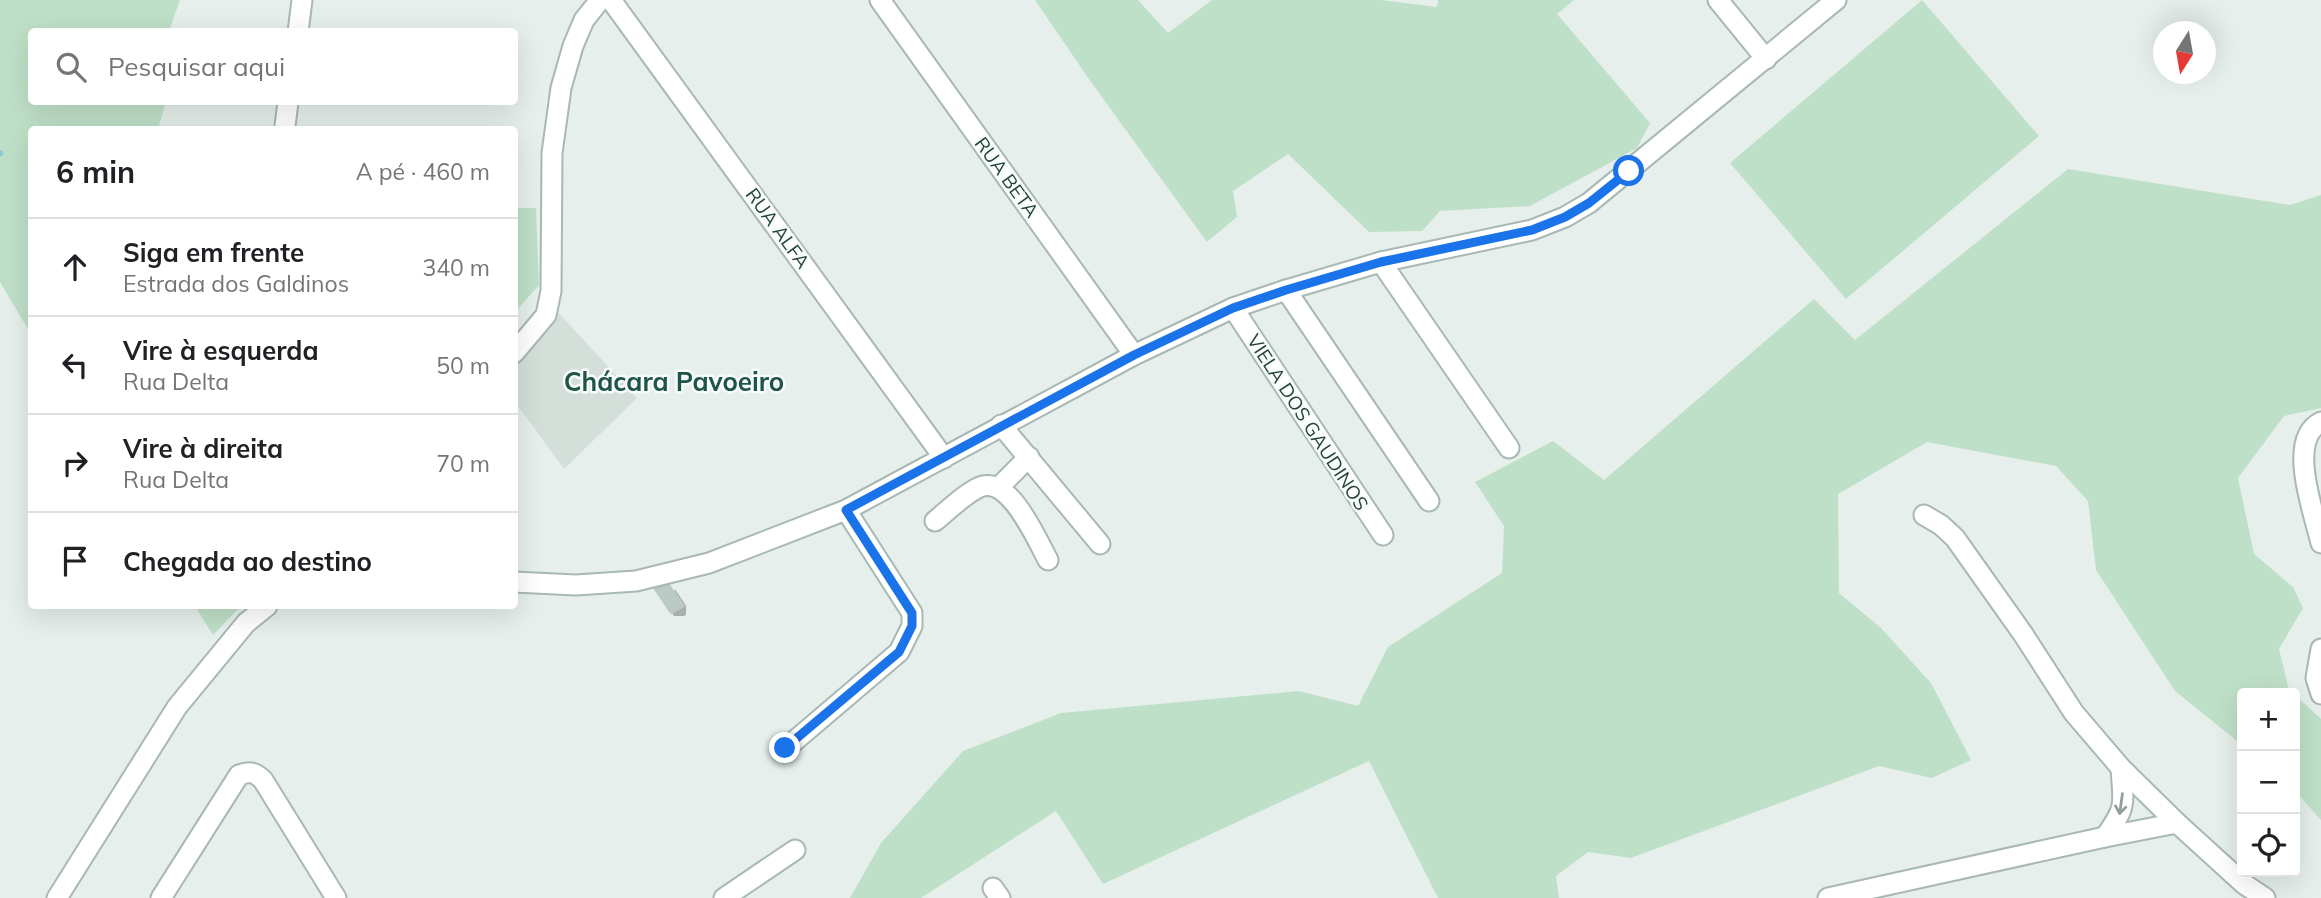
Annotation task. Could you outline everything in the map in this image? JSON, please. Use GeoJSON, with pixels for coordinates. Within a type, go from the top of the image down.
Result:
{"type":"FeatureCollection","features":[{"type":"Feature","properties":{"kind":"street"},"geometry":{"type":"LineString","coordinates":[[298,28],[302,0]]}},
{"type":"Feature","properties":{"kind":"street"},"geometry":{"type":"LineString","coordinates":[[518,349],[546,315],[551,291],[552,153],[561,88],[584,20],[600,0]]}},
{"type":"Feature","properties":{"kind":"street","name":"RUA ALFA"},"geometry":{"type":"LineString","coordinates":[[611,0],[944,458]]}},
{"type":"Feature","properties":{"kind":"street","name":"RUA BETA"},"geometry":{"type":"LineString","coordinates":[[880,0],[1134,355]]}},
{"type":"Feature","properties":{"kind":"street"},"geometry":{"type":"LineString","coordinates":[[1718,0],[1766,59]]}},
{"type":"Feature","properties":{"kind":"street"},"geometry":{"type":"LineString","coordinates":[[518,582],[576,585],[636,581],[709,563],[846,510],[1134,355],[1233,308],[1381,262],[1532,230],[1565,217],[1589,203],[1836,0]]}},
{"type":"Feature","properties":{"kind":"street"},"geometry":{"type":"LineString","coordinates":[[285,126],[288,105]]}},
{"type":"Feature","properties":{"kind":"street"},"geometry":{"type":"LineString","coordinates":[[1381,262],[1509,448]]}},
{"type":"Feature","properties":{"kind":"street"},"geometry":{"type":"LineString","coordinates":[[1286,290],[1429,501]]}},
{"type":"Feature","properties":{"kind":"street","name":"VIELA DOS GAUDINOS"},"geometry":{"type":"LineString","coordinates":[[1233,308],[1383,536]]}},
{"type":"Feature","properties":{"kind":"street"},"geometry":{"type":"LineString","coordinates":[[2321,422],[2306,435],[2303,455],[2321,543]]}},
{"type":"Feature","properties":{"kind":"street"},"geometry":{"type":"LineString","coordinates":[[1001,425],[1100,544]]}},
{"type":"Feature","properties":{"kind":"street"},"geometry":{"type":"LineString","coordinates":[[999,487],[1029,457]]}},
{"type":"Feature","properties":{"kind":"street"},"geometry":{"type":"LineString","coordinates":[[935,521],[982,486],[999,487],[1013,500],[1048,560]]}},
{"type":"Feature","properties":{"kind":"street"},"geometry":{"type":"LineString","coordinates":[[785,748],[899,652],[912,626],[912,613],[846,510]]}},
{"type":"Feature","properties":{"kind":"street"},"geometry":{"type":"LineString","coordinates":[[1924,515],[1955,538],[2074,713],[2121,768],[2249,891],[2265,898]]}},
{"type":"Feature","properties":{"kind":"street"},"geometry":{"type":"LineString","coordinates":[[58,898],[177,707],[246,623],[263,609]]}},
{"type":"Feature","properties":{"kind":"street"},"geometry":{"type":"LineString","coordinates":[[2321,649],[2316,678],[2321,694]]}},
{"type":"Feature","properties":{"kind":"street"},"geometry":{"type":"LineString","coordinates":[[2105,837],[2119,818],[2124,803],[2121,768]]}},
{"type":"Feature","properties":{"kind":"street"},"geometry":{"type":"LineString","coordinates":[[161,898],[239,775],[251,772],[257,773],[263,780],[335,898]]}},
{"type":"Feature","properties":{"kind":"street"},"geometry":{"type":"LineString","coordinates":[[1828,898],[2177,823]]}},
{"type":"Feature","properties":{"kind":"street"},"geometry":{"type":"LineString","coordinates":[[723,898],[794,849]]}},
{"type":"Feature","properties":{"kind":"shaded area"},"geometry":{"type":"Polygon","coordinates":[[[556,310],[637,398],[564,469],[518,406],[518,362],[556,310]]]}},
{"type":"Feature","properties":{"kind":"green space"},"geometry":{"type":"Polygon","coordinates":[[[0,0],[180,0],[170,28],[28,28],[28,105],[165,105],[159,126],[28,126],[28,329],[0,282],[0,0]]]}},
{"type":"Feature","properties":{"kind":"green space"},"geometry":{"type":"Polygon","coordinates":[[[1035,0],[1138,0],[1168,33],[1212,0],[1381,0],[1437,7],[1438,0],[1574,0],[1557,14],[1650,123],[1637,148],[1530,206],[1440,211],[1422,231],[1369,232],[1288,154],[1233,191],[1237,217],[1207,242],[1035,0]]]}},
{"type":"Feature","properties":{"kind":"green space"},"geometry":{"type":"Polygon","coordinates":[[[1922,0],[2039,136],[1846,299],[1730,163],[1922,0]]]}},
{"type":"Feature","properties":{"kind":"green space"},"geometry":{"type":"Polygon","coordinates":[[[2068,169],[2290,205],[2321,195],[2321,408],[2284,416],[2238,478],[2254,554],[2293,587],[2303,608],[2279,649],[2289,688],[2237,688],[2237,741],[2175,691],[2096,570],[2088,501],[2056,466],[1927,442],[1838,494],[1839,593],[1881,628],[1931,683],[1971,760],[1932,778],[1879,766],[1631,858],[1588,852],[1556,876],[1559,898],[1438,898],[1369,761],[1103,884],[1056,811],[921,898],[850,898],[881,843],[963,751],[1061,713],[1299,691],[1358,706],[1388,647],[1502,573],[1504,526],[1475,482],[1553,441],[1604,480],[1814,299],[1855,340],[2068,169]]]}},
{"type":"Feature","properties":{"kind":"green space"},"geometry":{"type":"Polygon","coordinates":[[[518,208],[536,208],[539,285],[518,309],[518,208]]]}},
{"type":"Feature","properties":{"kind":"green space"},"geometry":{"type":"Polygon","coordinates":[[[197,609],[238,609],[213,635],[197,609]]]}},
{"type":"Feature","properties":{"kind":"green space"},"geometry":{"type":"Polygon","coordinates":[[[2300,700],[2321,719],[2321,820],[2300,797],[2300,700]]]}},
{"type":"Feature","properties":{"kind":"building"},"geometry":{"type":"Polygon","coordinates":[[[669,585],[683,606],[671,613],[655,589],[669,585]]]}},
{"type":"Feature","properties":{"kind":"district","name":"Chácara Pavoeiro"},"geometry":{"type":"Point","coordinates":[674,382]}},
{"type":"Feature","properties":{"kind":"route"},"geometry":{"type":"LineString","coordinates":[[785,748],[899,652],[912,626],[912,613],[846,510],[1134,355],[1233,308],[1381,262],[1532,230],[1565,217],[1589,203],[1629,171]]}}]}
